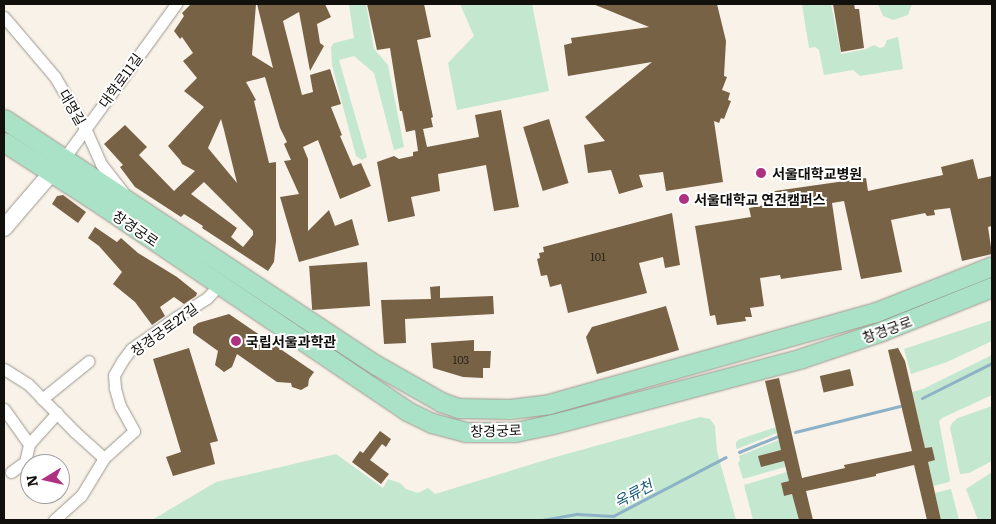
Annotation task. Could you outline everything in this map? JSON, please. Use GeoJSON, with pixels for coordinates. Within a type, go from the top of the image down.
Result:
{"type":"FeatureCollection","features":[{"type":"Feature","properties":{"kind":"main road","name":"창경궁로"},"geometry":{"type":"LineString","coordinates":[[4,118],[376,365],[441,402],[458,408],[472,410],[528,408],[573,397],[685,364],[876,312],[992,266]]}},
{"type":"Feature","properties":{"kind":"main road","name":"창경궁로"},"geometry":{"type":"LineString","coordinates":[[4,142],[53,173],[219,286],[258,309],[407,411],[452,429],[479,433],[515,432],[552,424],[802,358],[882,331],[992,287]]}},
{"type":"Feature","properties":{"kind":"street","name":"대학로11길"},"geometry":{"type":"LineString","coordinates":[[64,157],[176,4]]}},
{"type":"Feature","properties":{"kind":"street","name":"대명길"},"geometry":{"type":"LineString","coordinates":[[4,17],[55,77],[85,128],[101,164],[132,203]]}},
{"type":"Feature","properties":{"kind":"street"},"geometry":{"type":"LineString","coordinates":[[4,228],[53,173],[64,157]]}},
{"type":"Feature","properties":{"kind":"street","name":"창경궁로27길"},"geometry":{"type":"LineString","coordinates":[[54,520],[81,496],[104,458],[134,431],[120,406],[115,388],[114,375],[122,361],[131,349],[207,298],[219,286]]}},
{"type":"Feature","properties":{"kind":"street"},"geometry":{"type":"LineString","coordinates":[[42,399],[89,361]]}},
{"type":"Feature","properties":{"kind":"street"},"geometry":{"type":"LineString","coordinates":[[4,369],[28,384],[104,458]]}},
{"type":"Feature","properties":{"kind":"street"},"geometry":{"type":"LineString","coordinates":[[4,409],[29,444]]}},
{"type":"Feature","properties":{"kind":"street"},"geometry":{"type":"LineString","coordinates":[[11,472],[25,462],[29,444],[57,413]]}},
{"type":"Feature","properties":{"kind":"green space"},"geometry":{"type":"Polygon","coordinates":[[[349,4],[366,4],[374,49],[388,65],[404,147],[394,150],[374,73],[354,56],[339,60],[367,157],[362,160],[356,156],[332,65],[331,47],[334,43],[354,38],[349,4]]]}},
{"type":"Feature","properties":{"kind":"green space"},"geometry":{"type":"Polygon","coordinates":[[[460,4],[532,4],[549,91],[457,110],[448,63],[474,36],[460,4]]]}},
{"type":"Feature","properties":{"kind":"green space"},"geometry":{"type":"Polygon","coordinates":[[[802,4],[831,4],[841,54],[866,49],[874,45],[880,48],[884,47],[887,40],[898,37],[903,69],[860,76],[853,70],[824,75],[819,50],[815,47],[809,48],[802,4]]]}},
{"type":"Feature","properties":{"kind":"green space"},"geometry":{"type":"Polygon","coordinates":[[[878,4],[912,4],[908,15],[893,20],[883,16],[878,4]]]}},
{"type":"Feature","properties":{"kind":"green space"},"geometry":{"type":"Polygon","coordinates":[[[992,320],[992,341],[947,362],[911,374],[904,349],[992,320]]]}},
{"type":"Feature","properties":{"kind":"green space"},"geometry":{"type":"Polygon","coordinates":[[[992,355],[992,395],[939,421],[950,480],[949,482],[933,486],[928,462],[935,460],[932,447],[925,448],[912,392],[923,389],[992,355]]]}},
{"type":"Feature","properties":{"kind":"green space"},"geometry":{"type":"Polygon","coordinates":[[[992,406],[992,461],[969,473],[960,474],[950,428],[952,423],[958,418],[992,406]]]}},
{"type":"Feature","properties":{"kind":"green space"},"geometry":{"type":"Polygon","coordinates":[[[700,417],[710,419],[715,426],[717,451],[736,520],[152,520],[216,482],[336,454],[383,488],[388,479],[418,493],[428,488],[435,494],[552,458],[700,417]]]}},
{"type":"Feature","properties":{"kind":"green space"},"geometry":{"type":"Polygon","coordinates":[[[776,427],[777,433],[737,449],[736,442],[740,439],[776,427]]]}},
{"type":"Feature","properties":{"kind":"green space"},"geometry":{"type":"Polygon","coordinates":[[[779,440],[785,467],[743,479],[738,463],[740,460],[739,456],[779,440]]]}},
{"type":"Feature","properties":{"kind":"green space"},"geometry":{"type":"Polygon","coordinates":[[[787,472],[789,481],[781,483],[784,496],[792,494],[799,520],[753,520],[744,485],[787,472]]]}},
{"type":"Feature","properties":{"kind":"green space"},"geometry":{"type":"Polygon","coordinates":[[[992,472],[992,520],[978,520],[966,489],[992,472]]]}},
{"type":"Feature","properties":{"kind":"green space"},"geometry":{"type":"Polygon","coordinates":[[[951,489],[959,520],[941,520],[935,493],[951,489]]]}},
{"type":"Feature","properties":{"kind":"building"},"geometry":{"type":"Polygon","coordinates":[[[191,4],[256,4],[252,55],[273,68],[257,4],[325,4],[331,17],[317,24],[320,43],[324,46],[310,71],[299,12],[283,21],[302,95],[313,92],[310,75],[330,69],[341,104],[331,107],[342,135],[340,136],[353,166],[361,163],[371,186],[340,199],[318,140],[303,147],[308,159],[308,231],[329,210],[335,226],[352,219],[359,245],[299,262],[280,197],[299,194],[284,161],[291,160],[284,144],[287,142],[280,128],[265,77],[246,82],[256,100],[254,101],[269,163],[276,162],[276,241],[274,262],[268,271],[184,214],[181,217],[135,187],[120,167],[123,165],[104,144],[125,125],[147,147],[139,155],[174,191],[195,171],[182,164],[168,146],[204,107],[184,91],[197,78],[183,61],[193,53],[182,37],[180,39],[174,31],[184,16],[182,13],[191,4]],[[221,119],[208,148],[237,183],[224,130],[221,119]],[[204,182],[191,194],[237,228],[231,237],[243,247],[253,235],[253,231],[204,182]]]}},
{"type":"Feature","properties":{"kind":"building"},"geometry":{"type":"Polygon","coordinates":[[[367,4],[424,4],[431,37],[417,40],[433,117],[431,118],[433,127],[423,129],[427,147],[479,137],[475,115],[501,110],[519,207],[494,211],[486,165],[438,174],[440,191],[411,197],[415,216],[388,222],[377,162],[394,156],[399,159],[413,156],[413,152],[418,151],[415,130],[406,132],[402,111],[400,111],[390,48],[377,50],[367,4]]]}},
{"type":"Feature","properties":{"kind":"building"},"geometry":{"type":"Polygon","coordinates":[[[593,4],[717,4],[726,41],[724,76],[727,77],[722,90],[730,93],[728,100],[731,101],[724,119],[721,118],[719,123],[714,121],[723,182],[666,191],[663,172],[639,175],[643,187],[619,194],[611,170],[588,173],[584,145],[605,141],[585,117],[652,62],[568,76],[564,45],[572,43],[571,38],[649,27],[593,4]]]}},
{"type":"Feature","properties":{"kind":"building"},"geometry":{"type":"Polygon","coordinates":[[[833,4],[854,4],[855,9],[859,9],[864,48],[841,52],[833,4]]]}},
{"type":"Feature","properties":{"kind":"building"},"geometry":{"type":"Polygon","coordinates":[[[549,119],[569,183],[543,191],[523,127],[549,119]]]}},
{"type":"Feature","properties":{"kind":"building"},"geometry":{"type":"Polygon","coordinates":[[[973,159],[978,179],[992,176],[992,226],[988,227],[992,254],[962,261],[950,208],[934,210],[935,215],[927,216],[925,213],[891,220],[902,272],[861,279],[844,201],[832,203],[842,270],[781,279],[780,275],[760,278],[764,306],[750,308],[752,317],[745,317],[746,321],[717,325],[715,315],[710,316],[695,226],[751,217],[749,208],[770,204],[768,192],[866,178],[868,191],[943,175],[941,167],[973,159]]]}},
{"type":"Feature","properties":{"kind":"building"},"geometry":{"type":"Polygon","coordinates":[[[63,195],[86,212],[78,223],[52,204],[57,196],[63,195]]]}},
{"type":"Feature","properties":{"kind":"building"},"geometry":{"type":"Polygon","coordinates":[[[672,213],[680,265],[665,268],[663,257],[639,263],[647,293],[568,313],[561,284],[550,287],[547,275],[541,276],[537,259],[540,258],[539,253],[544,252],[543,247],[672,213]]]}},
{"type":"Feature","properties":{"kind":"building"},"geometry":{"type":"Polygon","coordinates":[[[95,227],[117,242],[121,238],[138,253],[177,277],[197,293],[196,296],[184,304],[174,297],[160,307],[165,316],[152,325],[135,302],[113,284],[122,272],[99,246],[88,238],[95,227]]]}},
{"type":"Feature","properties":{"kind":"building"},"geometry":{"type":"Polygon","coordinates":[[[367,262],[370,306],[312,310],[309,266],[367,262]]]}},
{"type":"Feature","properties":{"kind":"building"},"geometry":{"type":"Polygon","coordinates":[[[440,286],[440,298],[493,296],[494,314],[405,319],[406,343],[384,344],[381,300],[431,299],[430,287],[440,286]]]}},
{"type":"Feature","properties":{"kind":"building"},"geometry":{"type":"Polygon","coordinates":[[[666,306],[679,350],[597,374],[586,337],[592,327],[666,306]]]}},
{"type":"Feature","properties":{"kind":"building"},"geometry":{"type":"Polygon","coordinates":[[[229,314],[314,372],[309,379],[308,386],[301,390],[292,387],[291,383],[277,382],[237,354],[232,367],[224,372],[215,365],[218,351],[193,333],[193,327],[198,323],[229,314]]]}},
{"type":"Feature","properties":{"kind":"building"},"geometry":{"type":"Polygon","coordinates":[[[474,340],[474,351],[491,351],[490,368],[483,368],[483,378],[463,377],[433,368],[431,343],[474,340]]]}},
{"type":"Feature","properties":{"kind":"building"},"geometry":{"type":"Polygon","coordinates":[[[189,348],[218,441],[210,443],[215,464],[173,476],[166,457],[181,452],[153,359],[189,348]]]}},
{"type":"Feature","properties":{"kind":"building"},"geometry":{"type":"Polygon","coordinates":[[[898,348],[905,361],[925,448],[932,447],[935,460],[928,462],[941,520],[927,520],[914,465],[876,474],[876,476],[806,491],[813,520],[799,520],[792,494],[784,496],[781,483],[789,481],[784,461],[761,467],[758,456],[781,450],[765,381],[779,378],[802,478],[845,468],[844,465],[912,451],[888,350],[898,348]]]}},
{"type":"Feature","properties":{"kind":"building"},"geometry":{"type":"Polygon","coordinates":[[[850,369],[854,386],[824,393],[820,376],[850,369]]]}},
{"type":"Feature","properties":{"kind":"building"},"geometry":{"type":"Polygon","coordinates":[[[380,431],[391,439],[386,447],[382,444],[370,460],[389,474],[381,484],[352,462],[360,451],[363,453],[380,431]]]}},
{"type":"Feature","properties":{"kind":"waterway","name":"옥류천"},"geometry":{"type":"LineString","coordinates":[[922,398],[992,363]]}},
{"type":"Feature","properties":{"kind":"waterway","name":"옥류천"},"geometry":{"type":"LineString","coordinates":[[795,432],[900,406]]}},
{"type":"Feature","properties":{"kind":"waterway","name":"옥류천"},"geometry":{"type":"LineString","coordinates":[[739,452],[778,436]]}},
{"type":"Feature","properties":{"kind":"waterway","name":"옥류천"},"geometry":{"type":"LineString","coordinates":[[542,520],[577,514],[613,516],[726,457]]}},
{"type":"Feature","properties":{"kind":"place","name":"서울대학교병원"},"geometry":{"type":"Point","coordinates":[761,173]}},
{"type":"Feature","properties":{"kind":"place","name":"서울대학교 연건캠퍼스"},"geometry":{"type":"Point","coordinates":[684,199]}},
{"type":"Feature","properties":{"kind":"place","name":"국립서울과학관"},"geometry":{"type":"Point","coordinates":[236,341]}}]}
